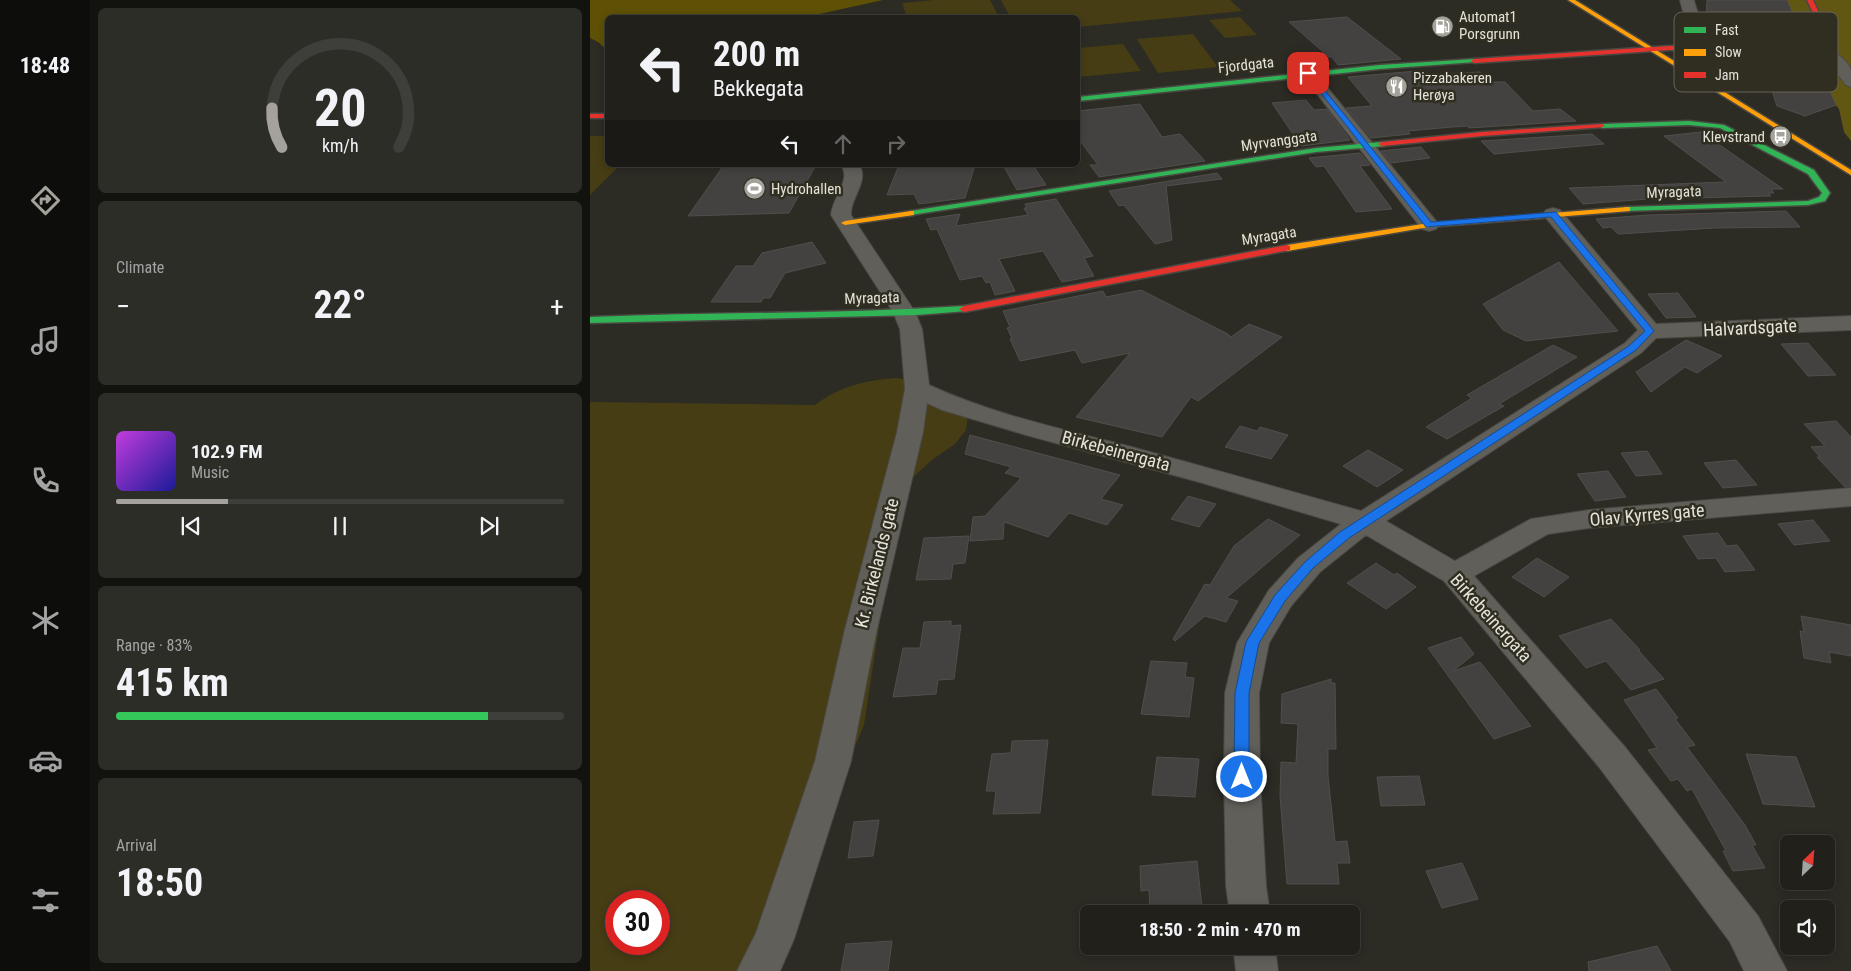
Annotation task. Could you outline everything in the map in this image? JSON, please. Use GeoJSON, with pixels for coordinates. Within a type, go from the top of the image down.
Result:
{"type":"FeatureCollection","features":[{"type":"Feature","properties":{"kind":"main road"},"geometry":{"type":"LineString","coordinates":[[1571,0],[1649,49],[1674,54]]}},
{"type":"Feature","properties":{"kind":"main road"},"geometry":{"type":"LineString","coordinates":[[1588,0],[1674,58]]}},
{"type":"Feature","properties":{"kind":"main road"},"geometry":{"type":"LineString","coordinates":[[1810,0],[1816,12]]}},
{"type":"Feature","properties":{"kind":"main road","name":"Fjordgata"},"geometry":{"type":"LineString","coordinates":[[1080,99],[1308,73],[1649,49]]}},
{"type":"Feature","properties":{"kind":"main road"},"geometry":{"type":"LineString","coordinates":[[1664,52],[1674,52]]}},
{"type":"Feature","properties":{"kind":"main road","name":"Fjordgata"},"geometry":{"type":"LineString","coordinates":[[1537,57],[1555,59],[1664,52]]}},
{"type":"Feature","properties":{"kind":"main road"},"geometry":{"type":"LineString","coordinates":[[1726,92],[1851,173]]}},
{"type":"Feature","properties":{"kind":"main road"},"geometry":{"type":"LineString","coordinates":[[1741,92],[1771,110]]}},
{"type":"Feature","properties":{"kind":"main road"},"geometry":{"type":"LineString","coordinates":[[590,116],[605,116]]}},
{"type":"Feature","properties":{"kind":"main road","name":"Myrvanggata"},"geometry":{"type":"LineString","coordinates":[[845,223],[969,206],[1272,157],[1366,144],[1616,125],[1689,123],[1722,126]]}},
{"type":"Feature","properties":{"kind":"main road","name":"Myragata"},"geometry":{"type":"LineString","coordinates":[[590,320],[652,316],[904,312],[972,308],[1239,256],[1429,225],[1648,207],[1808,203],[1822,199],[1826,193],[1811,172],[1722,126]]}},
{"type":"Feature","properties":{"kind":"street"},"geometry":{"type":"LineString","coordinates":[[1838,63],[1851,82]]}},
{"type":"Feature","properties":{"kind":"street"},"geometry":{"type":"LineString","coordinates":[[1308,73],[1429,225]]}},
{"type":"Feature","properties":{"kind":"street"},"geometry":{"type":"LineString","coordinates":[[845,223],[841,209],[854,177],[852,167]]}},
{"type":"Feature","properties":{"kind":"street"},"geometry":{"type":"LineString","coordinates":[[1249,905],[1246,886],[1242,777],[1242,693],[1253,642],[1280,598],[1309,565],[1345,535],[1633,348],[1650,331],[1553,214]]}},
{"type":"Feature","properties":{"kind":"street","name":"Kr. Birkelands gate"},"geometry":{"type":"LineString","coordinates":[[758,971],[774,939],[833,761],[861,629],[910,432],[917,389],[912,329],[904,312],[845,223]]}},
{"type":"Feature","properties":{"kind":"street","name":"Halvardsgate"},"geometry":{"type":"LineString","coordinates":[[1650,331],[1851,323]]}},
{"type":"Feature","properties":{"kind":"street","name":"Birkebeinergata"},"geometry":{"type":"LineString","coordinates":[[917,389],[951,405],[1209,476],[1366,522],[1455,574],[1612,757],[1744,929],[1766,971]]}},
{"type":"Feature","properties":{"kind":"street","name":"Olav Kyrres gate"},"geometry":{"type":"LineString","coordinates":[[1455,574],[1541,526],[1589,519],[1851,497]]}},
{"type":"Feature","properties":{"kind":"street"},"geometry":{"type":"LineString","coordinates":[[1255,955],[1257,971]]}},
{"type":"Feature","properties":{"kind":"shaded area"},"geometry":{"type":"Polygon","coordinates":[[[590,0],[883,0],[815,15],[605,15],[605,48],[590,38],[590,0]]]}},
{"type":"Feature","properties":{"kind":"shaded area"},"geometry":{"type":"Polygon","coordinates":[[[934,0],[990,0],[998,15],[906,15],[902,3],[934,0]]]}},
{"type":"Feature","properties":{"kind":"shaded area"},"geometry":{"type":"Polygon","coordinates":[[[1001,0],[1230,0],[1242,11],[1080,27],[1080,15],[1009,15],[1001,0]]]}},
{"type":"Feature","properties":{"kind":"shaded area"},"geometry":{"type":"Polygon","coordinates":[[[1776,0],[1851,0],[1851,141],[1844,132],[1839,109],[1825,92],[1838,92],[1838,12],[1785,12],[1776,0]]]}},
{"type":"Feature","properties":{"kind":"shaded area"},"geometry":{"type":"Polygon","coordinates":[[[1240,17],[1257,35],[1225,38],[1209,20],[1240,17]]]}},
{"type":"Feature","properties":{"kind":"shaded area"},"geometry":{"type":"Polygon","coordinates":[[[1193,34],[1218,67],[1158,73],[1137,39],[1193,34]]]}},
{"type":"Feature","properties":{"kind":"shaded area"},"geometry":{"type":"Polygon","coordinates":[[[1123,44],[1141,71],[1080,77],[1080,48],[1123,44]]]}},
{"type":"Feature","properties":{"kind":"shaded area"},"geometry":{"type":"Polygon","coordinates":[[[590,136],[605,136],[605,167],[618,167],[590,195],[590,136]]]}},
{"type":"Feature","properties":{"kind":"shaded area"},"geometry":{"type":"Polygon","coordinates":[[[897,378],[918,382],[968,416],[966,430],[955,444],[932,460],[900,489],[864,725],[760,971],[590,971],[590,402],[815,405],[834,393],[864,382],[897,378]]]}},
{"type":"Feature","properties":{"kind":"building"},"geometry":{"type":"Polygon","coordinates":[[[1707,0],[1787,0],[1792,12],[1706,12],[1707,0]]]}},
{"type":"Feature","properties":{"kind":"building"},"geometry":{"type":"Polygon","coordinates":[[[1347,17],[1401,59],[1338,65],[1332,57],[1329,57],[1289,22],[1347,17]]]}},
{"type":"Feature","properties":{"kind":"building"},"geometry":{"type":"Polygon","coordinates":[[[1417,71],[1421,75],[1480,72],[1491,82],[1505,82],[1533,111],[1560,109],[1576,121],[1469,128],[1467,126],[1452,127],[1408,131],[1410,134],[1371,138],[1346,108],[1372,106],[1348,77],[1417,71]]]}},
{"type":"Feature","properties":{"kind":"building"},"geometry":{"type":"Polygon","coordinates":[[[1772,92],[1830,92],[1836,105],[1805,116],[1777,106],[1772,92]]]}},
{"type":"Feature","properties":{"kind":"building"},"geometry":{"type":"Polygon","coordinates":[[[1306,100],[1314,110],[1327,109],[1350,140],[1301,146],[1272,103],[1306,100]]]}},
{"type":"Feature","properties":{"kind":"building"},"geometry":{"type":"Polygon","coordinates":[[[1140,104],[1162,137],[1180,134],[1205,161],[1099,177],[1090,165],[1098,165],[1080,141],[1080,111],[1140,104]]]}},
{"type":"Feature","properties":{"kind":"building"},"geometry":{"type":"Polygon","coordinates":[[[1701,132],[1783,189],[1771,189],[1774,193],[1768,193],[1771,196],[1648,199],[1583,204],[1569,188],[1726,182],[1664,136],[1701,132]]]}},
{"type":"Feature","properties":{"kind":"building"},"geometry":{"type":"Polygon","coordinates":[[[1592,134],[1604,144],[1494,154],[1481,141],[1592,134]]]}},
{"type":"Feature","properties":{"kind":"building"},"geometry":{"type":"Polygon","coordinates":[[[1421,147],[1430,158],[1391,163],[1381,151],[1421,147]]]}},
{"type":"Feature","properties":{"kind":"building"},"geometry":{"type":"Polygon","coordinates":[[[1360,153],[1370,165],[1360,166],[1392,209],[1356,212],[1324,166],[1316,167],[1309,158],[1360,153]]]}},
{"type":"Feature","properties":{"kind":"building","name":"Hydrohallen"},"geometry":{"type":"Polygon","coordinates":[[[723,167],[815,167],[789,213],[688,216],[723,167]]]}},
{"type":"Feature","properties":{"kind":"building"},"geometry":{"type":"Polygon","coordinates":[[[898,167],[974,167],[965,198],[919,204],[914,194],[887,195],[898,167]]]}},
{"type":"Feature","properties":{"kind":"building"},"geometry":{"type":"Polygon","coordinates":[[[1004,167],[1034,167],[1046,185],[1017,190],[1004,167]]]}},
{"type":"Feature","properties":{"kind":"building"},"geometry":{"type":"Polygon","coordinates":[[[1217,173],[1222,179],[1166,186],[1172,240],[1155,244],[1124,205],[1119,206],[1109,191],[1217,173]]]}},
{"type":"Feature","properties":{"kind":"building"},"geometry":{"type":"Polygon","coordinates":[[[1056,199],[1093,256],[1084,258],[1094,276],[1062,282],[1043,251],[999,259],[1015,291],[995,295],[990,282],[986,283],[982,276],[960,280],[937,229],[931,230],[926,219],[960,214],[956,226],[1028,215],[1024,208],[1027,208],[1025,204],[1056,199]]]}},
{"type":"Feature","properties":{"kind":"building"},"geometry":{"type":"Polygon","coordinates":[[[1786,211],[1800,227],[1715,228],[1618,234],[1611,227],[1603,228],[1596,219],[1648,215],[1786,211]]]}},
{"type":"Feature","properties":{"kind":"building"},"geometry":{"type":"Polygon","coordinates":[[[812,242],[826,263],[785,273],[770,298],[763,298],[761,302],[711,302],[736,266],[753,266],[762,253],[812,242]]]}},
{"type":"Feature","properties":{"kind":"building"},"geometry":{"type":"Polygon","coordinates":[[[1559,262],[1618,331],[1526,341],[1503,330],[1483,304],[1559,262]]]}},
{"type":"Feature","properties":{"kind":"building"},"geometry":{"type":"Polygon","coordinates":[[[1141,290],[1231,337],[1249,324],[1282,337],[1198,401],[1191,397],[1162,437],[1076,417],[1130,353],[1082,363],[1075,350],[1020,361],[1010,339],[1012,338],[1007,328],[1010,327],[1003,311],[1103,291],[1106,297],[1141,290]]]}},
{"type":"Feature","properties":{"kind":"building"},"geometry":{"type":"Polygon","coordinates":[[[1678,293],[1696,317],[1666,318],[1648,294],[1678,293]]]}},
{"type":"Feature","properties":{"kind":"building"},"geometry":{"type":"Polygon","coordinates":[[[1686,340],[1722,356],[1697,373],[1685,367],[1651,392],[1636,372],[1686,340]]]}},
{"type":"Feature","properties":{"kind":"building"},"geometry":{"type":"Polygon","coordinates":[[[1808,343],[1836,375],[1808,376],[1781,344],[1808,343]]]}},
{"type":"Feature","properties":{"kind":"building"},"geometry":{"type":"Polygon","coordinates":[[[1553,345],[1577,357],[1499,404],[1504,406],[1447,439],[1426,427],[1472,398],[1467,395],[1553,345]]]}},
{"type":"Feature","properties":{"kind":"building"},"geometry":{"type":"Polygon","coordinates":[[[1836,421],[1851,437],[1851,486],[1845,487],[1817,457],[1820,457],[1811,447],[1825,446],[1804,424],[1836,421]]]}},
{"type":"Feature","properties":{"kind":"building"},"geometry":{"type":"Polygon","coordinates":[[[1240,426],[1257,431],[1260,427],[1288,435],[1271,459],[1225,447],[1240,426]]]}},
{"type":"Feature","properties":{"kind":"building"},"geometry":{"type":"Polygon","coordinates":[[[970,435],[1120,475],[1101,499],[1123,505],[1107,525],[1069,513],[1048,537],[1004,522],[1003,539],[970,541],[973,517],[985,516],[1021,478],[1005,473],[1011,467],[965,454],[970,435]]]}},
{"type":"Feature","properties":{"kind":"building"},"geometry":{"type":"Polygon","coordinates":[[[1368,450],[1403,470],[1377,487],[1343,466],[1368,450]]]}},
{"type":"Feature","properties":{"kind":"building"},"geometry":{"type":"Polygon","coordinates":[[[1647,451],[1662,474],[1636,476],[1621,453],[1647,451]]]}},
{"type":"Feature","properties":{"kind":"building"},"geometry":{"type":"Polygon","coordinates":[[[1736,460],[1757,485],[1723,488],[1704,463],[1736,460]]]}},
{"type":"Feature","properties":{"kind":"building"},"geometry":{"type":"Polygon","coordinates":[[[1608,471],[1626,497],[1595,501],[1577,474],[1608,471]]]}},
{"type":"Feature","properties":{"kind":"building"},"geometry":{"type":"Polygon","coordinates":[[[1188,496],[1216,504],[1199,527],[1171,519],[1188,496]]]}},
{"type":"Feature","properties":{"kind":"building"},"geometry":{"type":"Polygon","coordinates":[[[1268,519],[1300,535],[1226,598],[1238,601],[1226,622],[1205,616],[1175,641],[1173,639],[1205,584],[1210,585],[1234,546],[1268,519]]]}},
{"type":"Feature","properties":{"kind":"building"},"geometry":{"type":"Polygon","coordinates":[[[1813,520],[1830,541],[1794,545],[1778,524],[1813,520]]]}},
{"type":"Feature","properties":{"kind":"building"},"geometry":{"type":"Polygon","coordinates":[[[1718,533],[1727,546],[1737,545],[1755,570],[1725,572],[1716,558],[1698,559],[1683,536],[1718,533]]]}},
{"type":"Feature","properties":{"kind":"building"},"geometry":{"type":"Polygon","coordinates":[[[969,536],[965,563],[953,564],[951,579],[916,580],[924,538],[969,536]]]}},
{"type":"Feature","properties":{"kind":"building"},"geometry":{"type":"Polygon","coordinates":[[[1537,558],[1569,577],[1544,597],[1512,577],[1537,558]]]}},
{"type":"Feature","properties":{"kind":"building"},"geometry":{"type":"Polygon","coordinates":[[[1376,563],[1394,575],[1397,573],[1416,587],[1386,609],[1347,583],[1376,563]]]}},
{"type":"Feature","properties":{"kind":"building"},"geometry":{"type":"Polygon","coordinates":[[[1801,616],[1851,625],[1851,656],[1829,652],[1831,663],[1804,658],[1800,631],[1804,632],[1801,616]]]}},
{"type":"Feature","properties":{"kind":"building"},"geometry":{"type":"Polygon","coordinates":[[[1611,619],[1664,679],[1631,690],[1606,661],[1586,668],[1559,636],[1611,619]]]}},
{"type":"Feature","properties":{"kind":"building"},"geometry":{"type":"Polygon","coordinates":[[[951,621],[951,626],[961,625],[954,679],[938,680],[936,694],[893,697],[903,648],[920,648],[924,622],[951,621]]]}},
{"type":"Feature","properties":{"kind":"building"},"geometry":{"type":"Polygon","coordinates":[[[1461,637],[1474,654],[1453,671],[1480,662],[1531,726],[1494,739],[1428,648],[1461,637]]]}},
{"type":"Feature","properties":{"kind":"building"},"geometry":{"type":"Polygon","coordinates":[[[1151,661],[1187,663],[1185,677],[1194,678],[1189,717],[1141,714],[1151,661]]]}},
{"type":"Feature","properties":{"kind":"building"},"geometry":{"type":"Polygon","coordinates":[[[1331,679],[1331,683],[1335,683],[1336,749],[1328,749],[1328,776],[1335,842],[1347,841],[1350,863],[1337,863],[1339,884],[1287,884],[1280,796],[1281,762],[1296,763],[1298,724],[1281,723],[1282,694],[1331,679]]]}},
{"type":"Feature","properties":{"kind":"building"},"geometry":{"type":"Polygon","coordinates":[[[1656,689],[1678,718],[1675,719],[1695,745],[1687,747],[1745,825],[1756,845],[1752,845],[1765,868],[1733,871],[1723,851],[1726,851],[1692,789],[1687,791],[1678,779],[1671,781],[1648,750],[1657,748],[1624,700],[1656,689]]]}},
{"type":"Feature","properties":{"kind":"building"},"geometry":{"type":"Polygon","coordinates":[[[1048,740],[1040,813],[993,814],[996,791],[986,791],[992,754],[1011,753],[1012,741],[1048,740]]]}},
{"type":"Feature","properties":{"kind":"building"},"geometry":{"type":"Polygon","coordinates":[[[1746,754],[1796,757],[1815,807],[1763,804],[1746,754]]]}},
{"type":"Feature","properties":{"kind":"building"},"geometry":{"type":"Polygon","coordinates":[[[1157,757],[1199,759],[1195,797],[1152,795],[1157,757]]]}},
{"type":"Feature","properties":{"kind":"building"},"geometry":{"type":"Polygon","coordinates":[[[1419,776],[1425,805],[1381,806],[1377,777],[1419,776]]]}},
{"type":"Feature","properties":{"kind":"building"},"geometry":{"type":"Polygon","coordinates":[[[879,820],[873,856],[848,858],[854,822],[879,820]]]}},
{"type":"Feature","properties":{"kind":"building"},"geometry":{"type":"Polygon","coordinates":[[[1197,861],[1202,905],[1150,905],[1149,890],[1141,891],[1140,866],[1197,861]]]}},
{"type":"Feature","properties":{"kind":"building"},"geometry":{"type":"Polygon","coordinates":[[[1462,863],[1478,899],[1442,908],[1426,871],[1462,863]]]}},
{"type":"Feature","properties":{"kind":"building"},"geometry":{"type":"Polygon","coordinates":[[[892,941],[888,971],[841,971],[846,944],[892,941]]]}},
{"type":"Feature","properties":{"kind":"building"},"geometry":{"type":"Polygon","coordinates":[[[1657,946],[1671,971],[1589,971],[1588,962],[1657,946]]]}},
{"type":"Feature","properties":{"kind":"traffic: fast"},"geometry":{"type":"LineString","coordinates":[[1080,99],[1380,67],[1474,61]]}},
{"type":"Feature","properties":{"kind":"traffic: fast"},"geometry":{"type":"LineString","coordinates":[[1602,126],[1689,123],[1722,126],[1811,172],[1826,193],[1822,199],[1808,203],[1627,209]]}},
{"type":"Feature","properties":{"kind":"traffic: fast"},"geometry":{"type":"LineString","coordinates":[[911,213],[1316,150],[1382,144]]}},
{"type":"Feature","properties":{"kind":"traffic: fast"},"geometry":{"type":"LineString","coordinates":[[590,320],[870,314],[964,309]]}},
{"type":"Feature","properties":{"kind":"traffic: slow"},"geometry":{"type":"LineString","coordinates":[[1571,0],[1674,64]]}},
{"type":"Feature","properties":{"kind":"traffic: slow"},"geometry":{"type":"LineString","coordinates":[[1720,92],[1851,173]]}},
{"type":"Feature","properties":{"kind":"traffic: slow"},"geometry":{"type":"LineString","coordinates":[[1287,248],[1429,225],[1627,209]]}},
{"type":"Feature","properties":{"kind":"traffic: slow"},"geometry":{"type":"LineString","coordinates":[[845,223],[911,213]]}},
{"type":"Feature","properties":{"kind":"traffic: jam"},"geometry":{"type":"LineString","coordinates":[[1810,0],[1816,12]]}},
{"type":"Feature","properties":{"kind":"traffic: jam"},"geometry":{"type":"LineString","coordinates":[[1474,61],[1674,48]]}},
{"type":"Feature","properties":{"kind":"traffic: jam"},"geometry":{"type":"LineString","coordinates":[[590,116],[605,116]]}},
{"type":"Feature","properties":{"kind":"traffic: jam"},"geometry":{"type":"LineString","coordinates":[[1382,144],[1482,134],[1602,126]]}},
{"type":"Feature","properties":{"kind":"traffic: jam"},"geometry":{"type":"LineString","coordinates":[[964,309],[1287,248]]}},
{"type":"Feature","properties":{"kind":"place","name":"Automat1 Porsgrunn"},"geometry":{"type":"Point","coordinates":[1443,26]}},
{"type":"Feature","properties":{"kind":"place","name":"Pizzabakeren Herøya"},"geometry":{"type":"Point","coordinates":[1397,87]}},
{"type":"Feature","properties":{"kind":"place","name":"Klevstrand"},"geometry":{"type":"Point","coordinates":[1781,137]}},
{"type":"Feature","properties":{"kind":"place","name":"Hydrohallen"},"geometry":{"type":"Point","coordinates":[755,189]}},
{"type":"Feature","properties":{"kind":"route"},"geometry":{"type":"LineString","coordinates":[[1242,777],[1242,693],[1253,642],[1280,598],[1309,565],[1345,535],[1633,348],[1650,331],[1553,214],[1429,225],[1354,128],[1308,73]]}}]}
